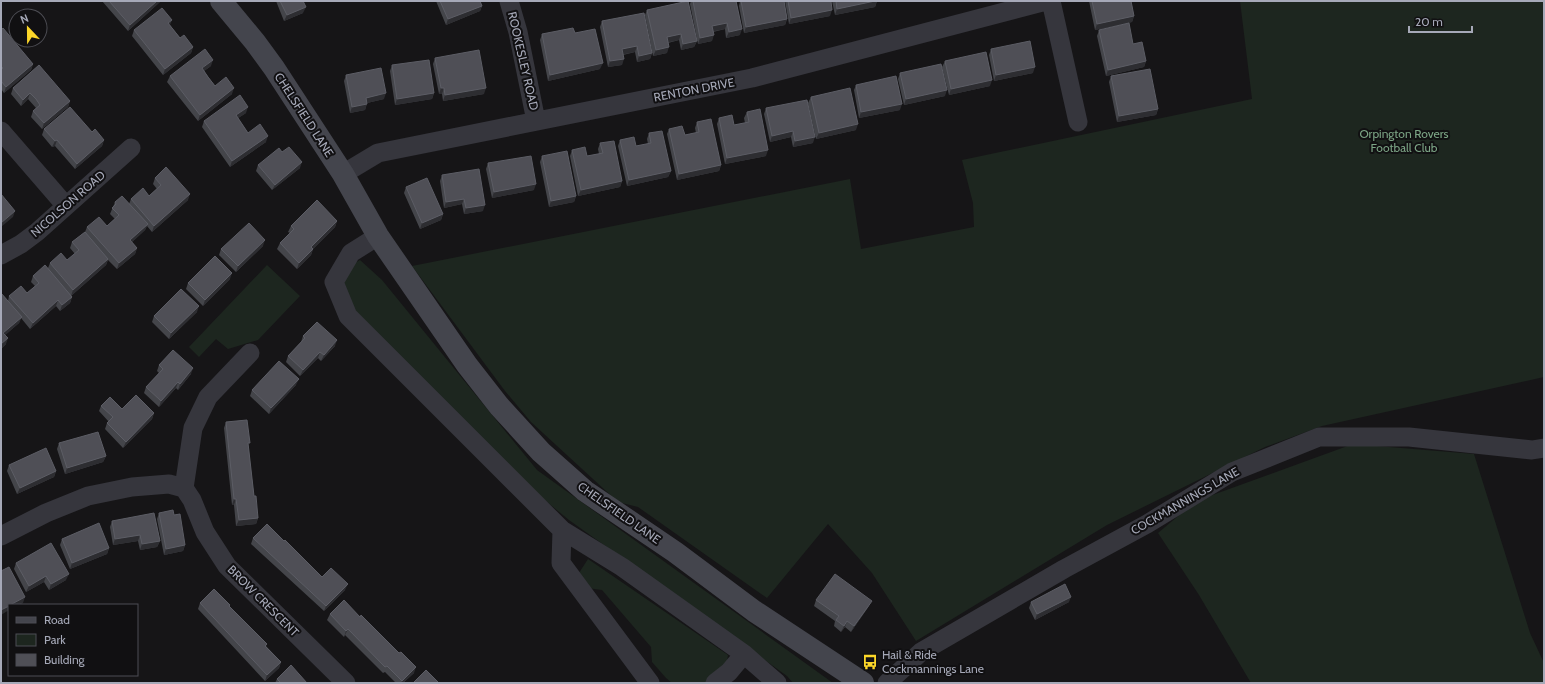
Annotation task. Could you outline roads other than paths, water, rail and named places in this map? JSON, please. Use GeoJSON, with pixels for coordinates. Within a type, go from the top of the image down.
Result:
{"type":"FeatureCollection","features":[{"type":"Feature","properties":{"kind":"street","name":"CHELSFIELD LANE"},"geometry":{"type":"LineString","coordinates":[[221,1],[255,42],[274,68],[343,174],[378,236],[467,365],[499,406],[541,452],[585,491],[675,552],[754,611],[863,683]]}},
{"type":"Feature","properties":{"kind":"street","name":"ROOKESLEY ROAD"},"geometry":{"type":"LineString","coordinates":[[509,1],[518,32],[536,121]]}},
{"type":"Feature","properties":{"kind":"street","name":"RENTON DRIVE"},"geometry":{"type":"LineString","coordinates":[[343,174],[378,153],[752,78],[1046,1]]}},
{"type":"Feature","properties":{"kind":"street"},"geometry":{"type":"LineString","coordinates":[[1051,1],[1078,122]]}},
{"type":"Feature","properties":{"kind":"street"},"geometry":{"type":"LineString","coordinates":[[1,131],[66,206]]}},
{"type":"Feature","properties":{"kind":"street","name":"NICOLSON ROAD"},"geometry":{"type":"LineString","coordinates":[[1,255],[21,244],[37,232],[131,148]]}},
{"type":"Feature","properties":{"kind":"street"},"geometry":{"type":"LineString","coordinates":[[378,236],[351,253],[334,282],[348,316],[562,530],[622,567],[744,654],[777,683]]}},
{"type":"Feature","properties":{"kind":"street"},"geometry":{"type":"LineString","coordinates":[[1,536],[46,513],[88,496],[132,487],[154,485],[169,484],[184,488],[193,428],[208,397],[250,353]]}},
{"type":"Feature","properties":{"kind":"street","name":"COCKMANNINGS LANE"},"geometry":{"type":"LineString","coordinates":[[887,683],[921,652],[1064,569],[1147,524],[1232,472],[1319,436],[1409,437],[1532,450],[1544,448]]}},
{"type":"Feature","properties":{"kind":"street","name":"BROW CRESCENT"},"geometry":{"type":"LineString","coordinates":[[184,488],[192,500],[205,532],[227,566],[346,683]]}},
{"type":"Feature","properties":{"kind":"street"},"geometry":{"type":"LineString","coordinates":[[562,530],[561,562],[650,683]]}},
{"type":"Feature","properties":{"kind":"street"},"geometry":{"type":"LineString","coordinates":[[715,683],[729,672],[744,654]]}},
{"type":"Feature","properties":{"kind":"place","name":"Hail & Ride Cockmannings Lane"},"geometry":{"type":"Point","coordinates":[870,662]}},
{"type":"Feature","properties":{"kind":"park label","name":"Orpington Rovers Football Club"},"geometry":{"type":"Point","coordinates":[1404,141]}}]}
